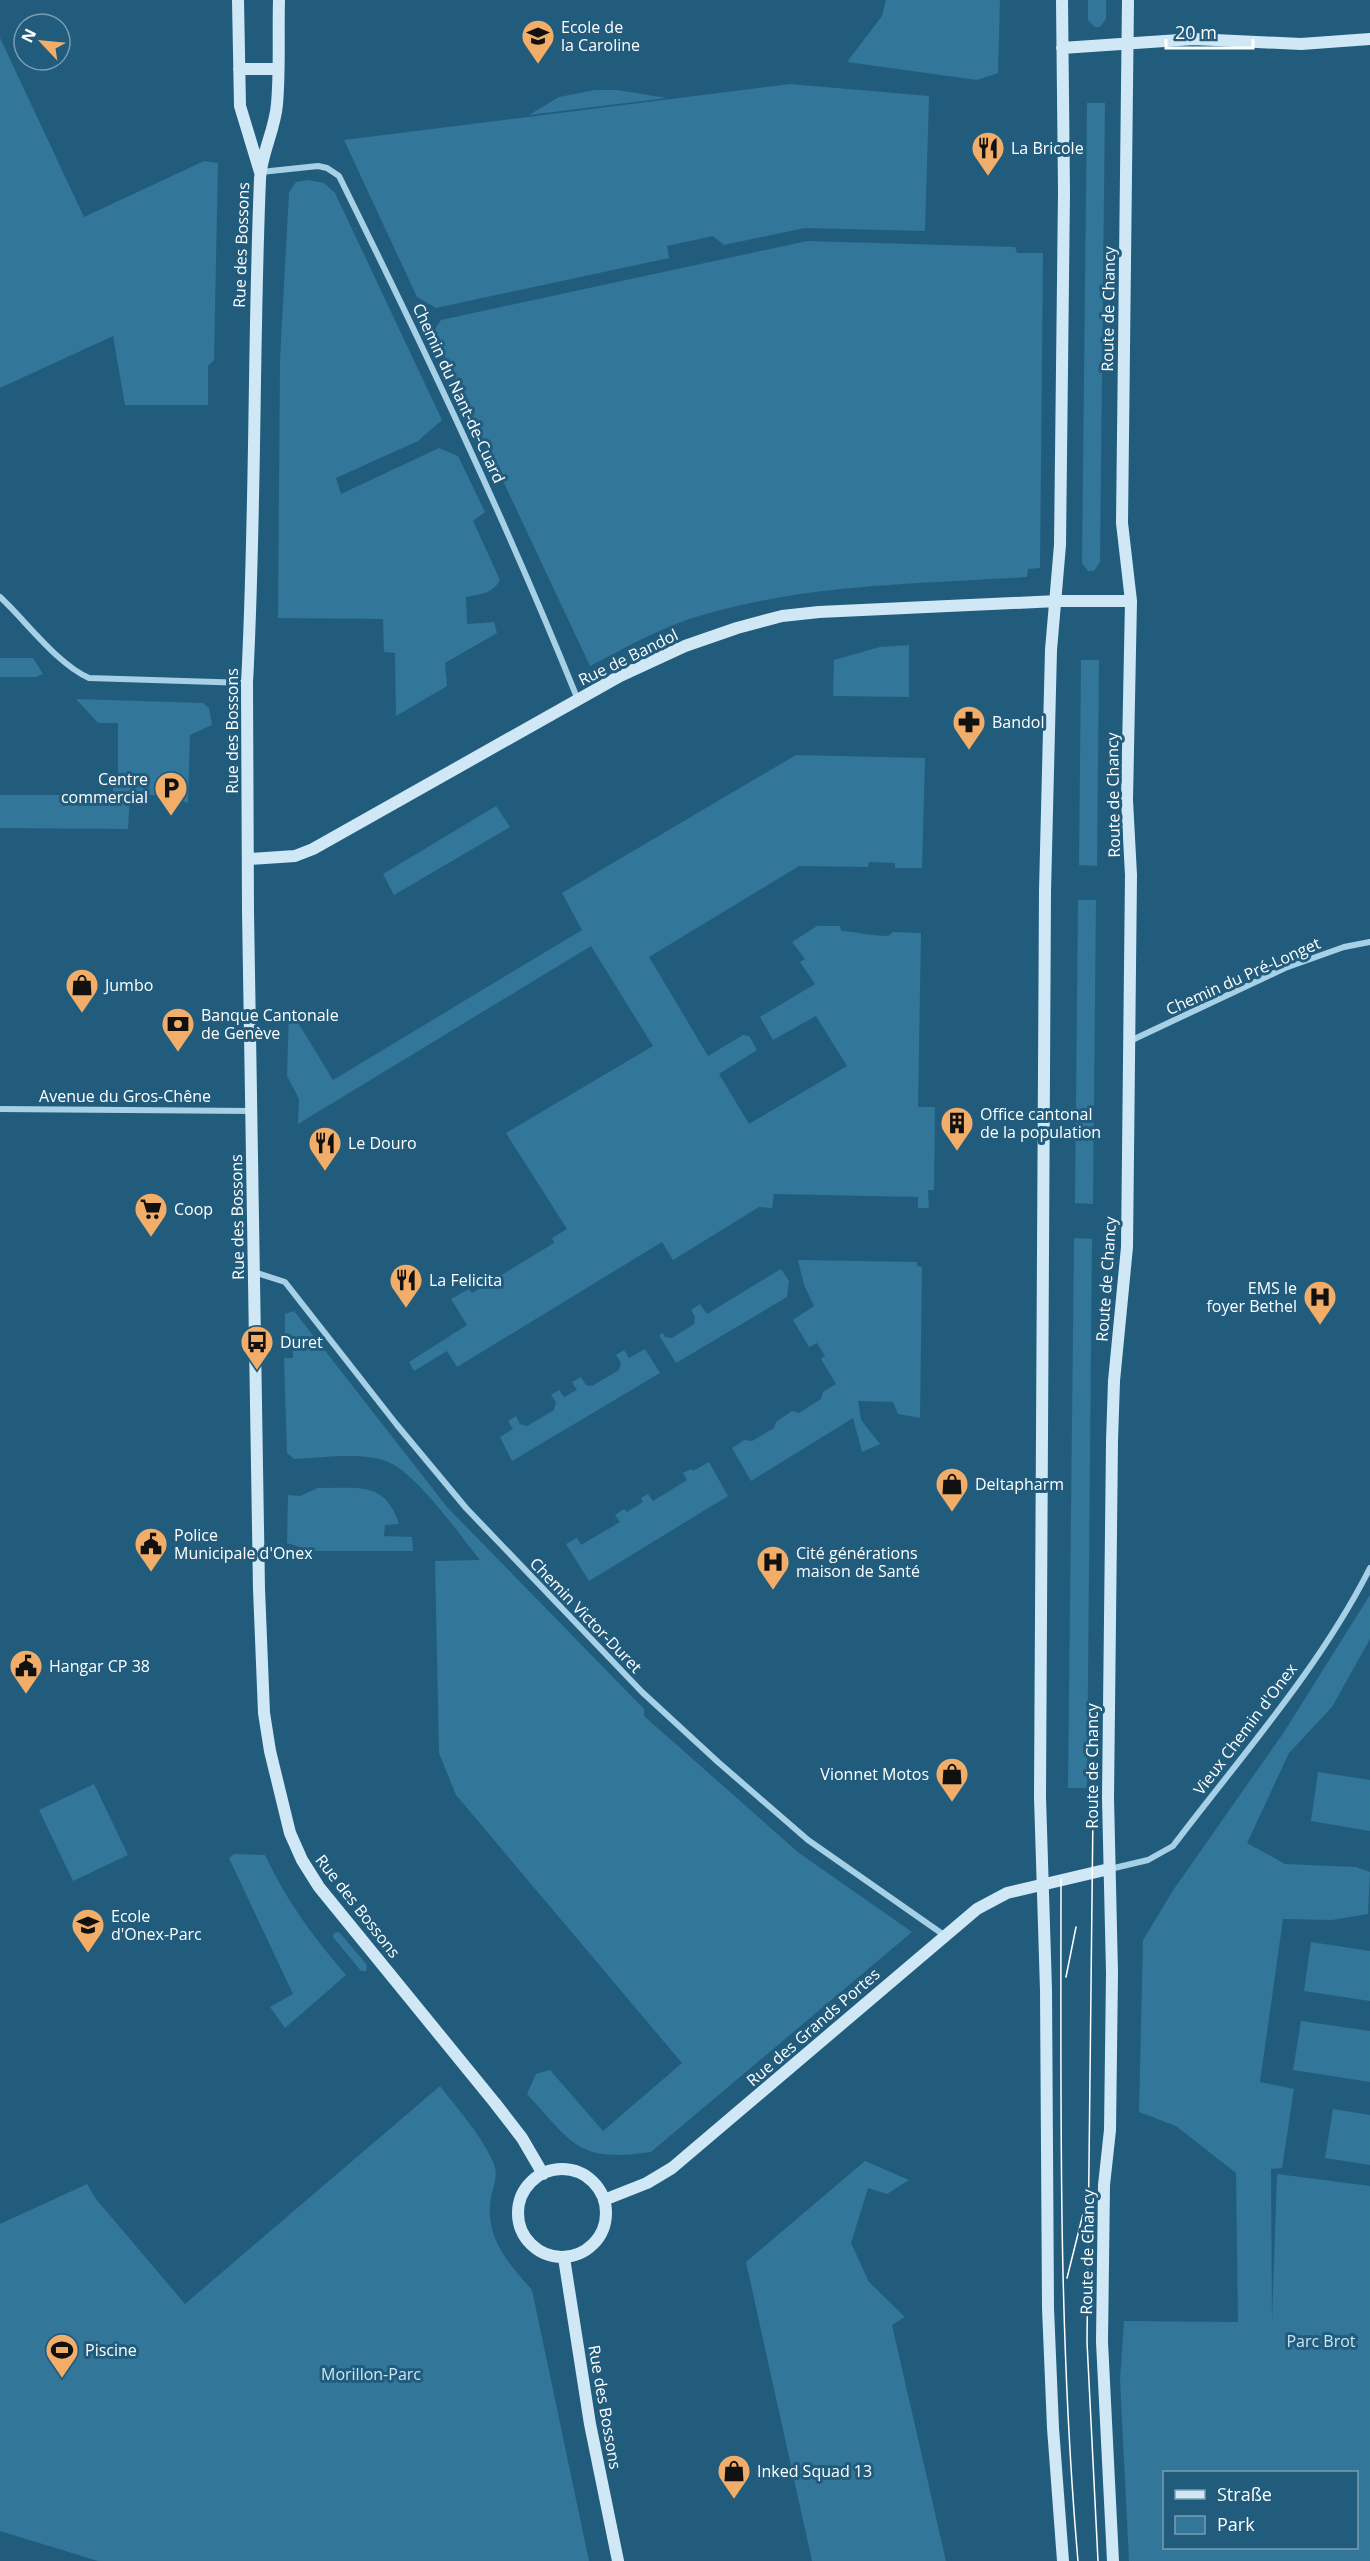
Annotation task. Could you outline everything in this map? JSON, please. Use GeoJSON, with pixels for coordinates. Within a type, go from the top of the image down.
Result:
{"type":"FeatureCollection","features":[{"type":"Feature","properties":{"kind":"main road","name":"Rue des Bossons"},"geometry":{"type":"LineString","coordinates":[[238,0],[240,106],[260,172]]}},
{"type":"Feature","properties":{"kind":"main road","name":"Rue des Bossons"},"geometry":{"type":"LineString","coordinates":[[279,0],[277,105],[271,139],[260,172],[254,374],[252,579],[247,683],[251,1111],[259,1577],[264,1713],[272,1762],[290,1833],[302,1860],[319,1887],[522,2138],[543,2174]]}},
{"type":"Feature","properties":{"kind":"main road"},"geometry":{"type":"LineString","coordinates":[[1062,0],[1064,192],[1060,545],[1051,650],[1046,856],[1040,1797],[1044,1883],[1048,2308],[1053,2428],[1063,2561]]}},
{"type":"Feature","properties":{"kind":"main road","name":"Route de Chancy"},"geometry":{"type":"LineString","coordinates":[[1113,2561],[1102,2342],[1104,2185],[1110,2130],[1112,1973],[1109,1869],[1112,1450],[1114,1381],[1127,1247],[1131,874],[1127,800],[1131,602],[1122,523],[1128,0]]}},
{"type":"Feature","properties":{"kind":"main road"},"geometry":{"type":"LineString","coordinates":[[1062,48],[1127,42],[1227,39],[1301,44],[1370,39]]}},
{"type":"Feature","properties":{"kind":"main road"},"geometry":{"type":"LineString","coordinates":[[239,69],[278,69]]}},
{"type":"Feature","properties":{"kind":"main road","name":"Rue de Bandol"},"geometry":{"type":"LineString","coordinates":[[249,859],[295,856],[313,849],[578,700],[685,646],[737,628],[782,616],[1057,601],[1131,602]]}},
{"type":"Feature","properties":{"kind":"main road","name":"Rue des Grands Portes"},"geometry":{"type":"LineString","coordinates":[[604,2200],[647,2183],[672,2168],[977,1909],[1007,1893],[1109,1869]]}},
{"type":"Feature","properties":{"kind":"main road"},"geometry":{"type":"LineString","coordinates":[[569,2170],[584,2175],[594,2183],[604,2200],[607,2214],[597,2241],[584,2252],[564,2258],[550,2256],[534,2248],[524,2236],[518,2217],[525,2190],[543,2174],[569,2170]]}},
{"type":"Feature","properties":{"kind":"main road","name":"Rue des Bossons"},"geometry":{"type":"LineString","coordinates":[[564,2258],[590,2424],[618,2561]]}},
{"type":"Feature","properties":{"kind":"street","name":"Chemin du Nant-de-Cuard"},"geometry":{"type":"LineString","coordinates":[[260,172],[318,166],[327,168],[339,176],[411,320],[489,489],[578,700]]}},
{"type":"Feature","properties":{"kind":"street"},"geometry":{"type":"LineString","coordinates":[[0,597],[64,661],[89,678],[247,683]]}},
{"type":"Feature","properties":{"kind":"street","name":"Chemin du Pré-Longet"},"geometry":{"type":"LineString","coordinates":[[1129,1042],[1285,968],[1344,947],[1370,942]]}},
{"type":"Feature","properties":{"kind":"street","name":"Avenue du Gros-Chêne"},"geometry":{"type":"LineString","coordinates":[[0,1109],[251,1111]]}},
{"type":"Feature","properties":{"kind":"street","name":"Chemin Victor-Duret"},"geometry":{"type":"LineString","coordinates":[[254,1272],[285,1282],[397,1425],[466,1508],[642,1692],[808,1840],[944,1935]]}},
{"type":"Feature","properties":{"kind":"street","name":"Vieux Chemin d'Onex"},"geometry":{"type":"LineString","coordinates":[[1109,1869],[1148,1860],[1173,1846],[1317,1657],[1346,1614],[1370,1568]]}},
{"type":"Feature","properties":{"kind":"green space"},"geometry":{"type":"Polygon","coordinates":[[[886,0],[1000,0],[998,73],[977,80],[847,62],[882,16],[886,0]]]}},
{"type":"Feature","properties":{"kind":"green space"},"geometry":{"type":"Polygon","coordinates":[[[1088,0],[1106,0],[1106,19],[1100,27],[1095,27],[1088,20],[1088,0]]]}},
{"type":"Feature","properties":{"kind":"green space"},"geometry":{"type":"Polygon","coordinates":[[[0,38],[12,64],[12,72],[16,72],[84,217],[204,161],[218,163],[214,360],[208,366],[208,405],[125,405],[113,336],[0,388],[0,38]]]}},
{"type":"Feature","properties":{"kind":"green space"},"geometry":{"type":"Polygon","coordinates":[[[790,84],[929,96],[925,231],[805,228],[724,245],[713,236],[667,246],[669,258],[436,308],[417,297],[344,140],[790,84]]]}},
{"type":"Feature","properties":{"kind":"green space"},"geometry":{"type":"Polygon","coordinates":[[[595,90],[617,90],[667,98],[529,115],[559,97],[595,90]]]}},
{"type":"Feature","properties":{"kind":"green space"},"geometry":{"type":"Polygon","coordinates":[[[1087,103],[1105,103],[1100,562],[1094,571],[1088,571],[1082,563],[1087,103]]]}},
{"type":"Feature","properties":{"kind":"green space"},"geometry":{"type":"Polygon","coordinates":[[[308,180],[324,183],[335,193],[442,420],[418,441],[336,478],[341,494],[439,448],[458,456],[485,512],[473,521],[500,580],[490,591],[466,597],[467,624],[494,622],[497,633],[445,663],[447,686],[396,716],[395,653],[384,652],[383,619],[278,618],[280,360],[289,192],[296,182],[308,180]]]}},
{"type":"Feature","properties":{"kind":"green space"},"geometry":{"type":"Polygon","coordinates":[[[807,241],[1015,247],[1017,253],[1043,253],[1040,568],[1028,569],[1027,577],[865,587],[745,604],[676,624],[590,666],[433,332],[441,320],[807,241]]]}},
{"type":"Feature","properties":{"kind":"green space"},"geometry":{"type":"Polygon","coordinates":[[[909,645],[909,697],[833,696],[834,660],[880,647],[909,645]]]}},
{"type":"Feature","properties":{"kind":"green space"},"geometry":{"type":"Polygon","coordinates":[[[0,658],[33,658],[43,674],[36,677],[0,677],[0,658]]]}},
{"type":"Feature","properties":{"kind":"green space"},"geometry":{"type":"Polygon","coordinates":[[[1081,660],[1099,660],[1097,866],[1079,865],[1081,660]]]}},
{"type":"Feature","properties":{"kind":"green space"},"geometry":{"type":"Polygon","coordinates":[[[76,699],[203,703],[209,708],[212,725],[190,735],[188,803],[161,795],[130,795],[128,829],[0,828],[0,795],[113,795],[113,782],[118,781],[118,723],[98,723],[76,699]]]}},
{"type":"Feature","properties":{"kind":"green space"},"geometry":{"type":"Polygon","coordinates":[[[796,755],[925,758],[922,868],[895,868],[895,863],[869,862],[868,867],[799,866],[649,957],[708,1056],[743,1035],[749,1036],[757,1050],[719,1074],[749,1124],[847,1066],[816,1016],[773,1040],[760,1017],[815,984],[800,962],[805,959],[792,942],[817,926],[840,926],[841,931],[882,936],[888,936],[893,932],[921,933],[918,1107],[935,1107],[934,1190],[928,1190],[929,1208],[918,1208],[918,1197],[774,1194],[772,1208],[759,1207],[673,1260],[662,1242],[457,1367],[447,1351],[414,1371],[409,1362],[467,1325],[451,1299],[469,1289],[472,1293],[554,1243],[552,1238],[567,1229],[506,1133],[653,1046],[591,946],[298,1124],[299,1099],[287,1076],[289,1008],[333,1080],[582,930],[562,893],[796,755]]]}},
{"type":"Feature","properties":{"kind":"green space"},"geometry":{"type":"Polygon","coordinates":[[[496,806],[510,827],[394,895],[383,874],[496,806]]]}},
{"type":"Feature","properties":{"kind":"green space"},"geometry":{"type":"Polygon","coordinates":[[[1078,900],[1096,900],[1093,1204],[1075,1203],[1078,900]]]}},
{"type":"Feature","properties":{"kind":"green space"},"geometry":{"type":"Polygon","coordinates":[[[1074,1238],[1092,1239],[1087,1788],[1068,1788],[1074,1238]]]}},
{"type":"Feature","properties":{"kind":"green space"},"geometry":{"type":"Polygon","coordinates":[[[798,1260],[917,1262],[917,1266],[922,1267],[920,1418],[898,1414],[893,1402],[858,1401],[861,1420],[880,1444],[862,1452],[853,1418],[751,1481],[732,1448],[744,1440],[752,1441],[774,1428],[776,1422],[792,1411],[799,1413],[821,1399],[823,1392],[836,1384],[821,1359],[825,1356],[817,1343],[809,1347],[793,1320],[814,1306],[804,1285],[798,1260]]]}},
{"type":"Feature","properties":{"kind":"green space"},"geometry":{"type":"Polygon","coordinates":[[[781,1269],[789,1281],[787,1297],[676,1363],[659,1335],[663,1333],[665,1337],[672,1338],[694,1324],[695,1317],[691,1310],[700,1304],[707,1314],[781,1269]]]}},
{"type":"Feature","properties":{"kind":"green space"},"geometry":{"type":"Polygon","coordinates":[[[294,1311],[447,1507],[644,1709],[644,1716],[799,1853],[912,1932],[651,2152],[607,2155],[579,2146],[556,2126],[527,2094],[536,2074],[550,2070],[603,2131],[682,2063],[456,1795],[439,1753],[435,1561],[480,1560],[436,1504],[398,1467],[375,1458],[340,1456],[294,1459],[287,1453],[284,1358],[293,1358],[293,1345],[285,1345],[285,1314],[294,1311]]]}},
{"type":"Feature","properties":{"kind":"green space"},"geometry":{"type":"Polygon","coordinates":[[[645,1349],[660,1373],[512,1461],[500,1437],[513,1429],[508,1421],[516,1416],[520,1424],[527,1426],[554,1410],[556,1402],[551,1395],[559,1390],[564,1397],[577,1390],[572,1382],[581,1377],[586,1385],[592,1386],[619,1370],[621,1363],[616,1355],[624,1350],[629,1358],[645,1349]]]}},
{"type":"Feature","properties":{"kind":"green space"},"geometry":{"type":"Polygon","coordinates":[[[709,1462],[728,1496],[589,1581],[566,1544],[577,1538],[581,1545],[620,1522],[615,1515],[624,1509],[627,1512],[643,1502],[641,1498],[648,1494],[653,1501],[687,1480],[683,1473],[691,1469],[693,1471],[709,1462]]]}},
{"type":"Feature","properties":{"kind":"green space"},"geometry":{"type":"Polygon","coordinates":[[[318,1488],[357,1488],[378,1494],[393,1510],[399,1524],[385,1525],[384,1536],[412,1537],[413,1551],[312,1551],[287,1543],[288,1495],[300,1496],[318,1488]]]}},
{"type":"Feature","properties":{"kind":"green space","name":"Parc Brot"},"geometry":{"type":"Polygon","coordinates":[[[1370,1595],[1370,1639],[1332,1707],[1289,1753],[1247,1843],[1285,1864],[1356,1867],[1370,1872],[1368,1914],[1332,1920],[1283,1919],[1260,2082],[1294,2089],[1282,2168],[1271,2169],[1272,2322],[1277,2174],[1370,2186],[1370,2561],[1129,2561],[1120,2380],[1124,2321],[1238,2322],[1236,2173],[1176,2126],[1139,2112],[1143,1940],[1174,1889],[1284,1732],[1370,1595]]]}},
{"type":"Feature","properties":{"kind":"green space"},"geometry":{"type":"Polygon","coordinates":[[[1318,1772],[1370,1780],[1370,1831],[1311,1821],[1318,1772]]]}},
{"type":"Feature","properties":{"kind":"green space"},"geometry":{"type":"Polygon","coordinates":[[[94,1784],[128,1855],[73,1881],[39,1810],[94,1784]]]}},
{"type":"Feature","properties":{"kind":"green space"},"geometry":{"type":"Polygon","coordinates":[[[234,1854],[265,1855],[301,1918],[346,1975],[285,2028],[270,2007],[293,1994],[229,1858],[234,1854]]]}},
{"type":"Feature","properties":{"kind":"green space"},"geometry":{"type":"Polygon","coordinates":[[[339,1932],[367,1965],[366,1971],[361,1971],[333,1937],[334,1933],[339,1932]]]}},
{"type":"Feature","properties":{"kind":"green space"},"geometry":{"type":"Polygon","coordinates":[[[1311,1942],[1370,1951],[1370,2001],[1304,1991],[1311,1942]]]}},
{"type":"Feature","properties":{"kind":"green space"},"geometry":{"type":"Polygon","coordinates":[[[1301,2021],[1370,2031],[1370,2082],[1293,2070],[1301,2021]]]}},
{"type":"Feature","properties":{"kind":"green space","name":"Morillon-Parc"},"geometry":{"type":"Polygon","coordinates":[[[440,2086],[476,2132],[495,2166],[490,2211],[491,2225],[500,2248],[514,2270],[532,2290],[589,2561],[98,2561],[0,2531],[0,2224],[87,2184],[96,2199],[185,2304],[440,2086]]]}},
{"type":"Feature","properties":{"kind":"green space"},"geometry":{"type":"Polygon","coordinates":[[[1333,2109],[1370,2115],[1370,2165],[1325,2158],[1333,2109]]]}},
{"type":"Feature","properties":{"kind":"green space"},"geometry":{"type":"Polygon","coordinates":[[[865,2161],[909,2180],[887,2194],[868,2188],[851,2243],[869,2282],[905,2317],[892,2325],[946,2561],[812,2561],[746,2262],[865,2161]]]}},
{"type":"Feature","properties":{"kind":"tram line"},"geometry":{"type":"LineString","coordinates":[[1093,1810],[1087,2342],[1098,2561]]}},
{"type":"Feature","properties":{"kind":"tram line"},"geometry":{"type":"LineString","coordinates":[[1061,1879],[1064,2306],[1078,2561]]}},
{"type":"Feature","properties":{"kind":"tram line"},"geometry":{"type":"LineString","coordinates":[[1066,1977],[1076,1927]]}},
{"type":"Feature","properties":{"kind":"tram line"},"geometry":{"type":"LineString","coordinates":[[1067,2278],[1083,2214]]}},
{"type":"Feature","properties":{"kind":"place","name":"Ecole de la Caroline"},"geometry":{"type":"Point","coordinates":[538,65]}},
{"type":"Feature","properties":{"kind":"place","name":"La Bricole"},"geometry":{"type":"Point","coordinates":[988,177]}},
{"type":"Feature","properties":{"kind":"place","name":"Bandol"},"geometry":{"type":"Point","coordinates":[969,751]}},
{"type":"Feature","properties":{"kind":"place","name":"Centre commercial"},"geometry":{"type":"Point","coordinates":[171,817]}},
{"type":"Feature","properties":{"kind":"place","name":"Jumbo"},"geometry":{"type":"Point","coordinates":[82,1014]}},
{"type":"Feature","properties":{"kind":"place","name":"Banque Cantonale de Genève"},"geometry":{"type":"Point","coordinates":[178,1053]}},
{"type":"Feature","properties":{"kind":"place","name":"Office cantonal de la population"},"geometry":{"type":"Point","coordinates":[957,1152]}},
{"type":"Feature","properties":{"kind":"place","name":"Le Douro"},"geometry":{"type":"Point","coordinates":[325,1172]}},
{"type":"Feature","properties":{"kind":"place","name":"Coop"},"geometry":{"type":"Point","coordinates":[151,1238]}},
{"type":"Feature","properties":{"kind":"place","name":"La Felicita"},"geometry":{"type":"Point","coordinates":[406,1309]}},
{"type":"Feature","properties":{"kind":"place","name":"EMS le foyer Bethel"},"geometry":{"type":"Point","coordinates":[1320,1326]}},
{"type":"Feature","properties":{"kind":"place","name":"Duret"},"geometry":{"type":"Point","coordinates":[257,1371]}},
{"type":"Feature","properties":{"kind":"place","name":"Deltapharm"},"geometry":{"type":"Point","coordinates":[952,1513]}},
{"type":"Feature","properties":{"kind":"place","name":"Police Municipale d'Onex"},"geometry":{"type":"Point","coordinates":[151,1573]}},
{"type":"Feature","properties":{"kind":"place","name":"Cité générations maison de Santé"},"geometry":{"type":"Point","coordinates":[773,1591]}},
{"type":"Feature","properties":{"kind":"place","name":"Hangar CP 38"},"geometry":{"type":"Point","coordinates":[26,1695]}},
{"type":"Feature","properties":{"kind":"place","name":"Vionnet Motos"},"geometry":{"type":"Point","coordinates":[952,1803]}},
{"type":"Feature","properties":{"kind":"place","name":"Ecole d'Onex-Parc"},"geometry":{"type":"Point","coordinates":[88,1954]}},
{"type":"Feature","properties":{"kind":"place","name":"Piscine"},"geometry":{"type":"Point","coordinates":[62,2379]}},
{"type":"Feature","properties":{"kind":"place","name":"Inked Squad 13"},"geometry":{"type":"Point","coordinates":[734,2500]}}]}
